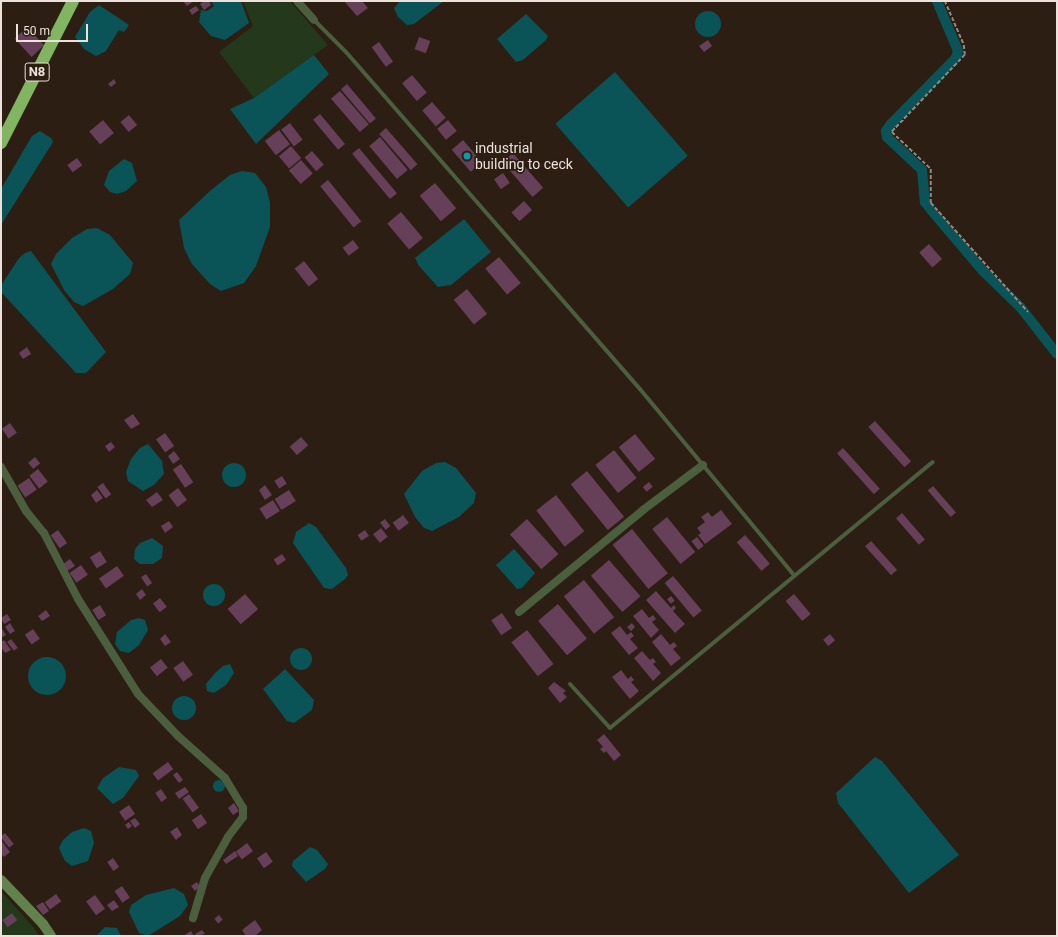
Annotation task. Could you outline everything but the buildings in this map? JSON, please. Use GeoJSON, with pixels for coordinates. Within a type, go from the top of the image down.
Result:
{"type":"FeatureCollection","features":[{"type":"Feature","properties":{"kind":"highway","name":"N8"},"geometry":{"type":"LineString","coordinates":[[1,142],[73,1]]}},
{"type":"Feature","properties":{"kind":"street"},"geometry":{"type":"LineString","coordinates":[[297,1],[314,20]]}},
{"type":"Feature","properties":{"kind":"street"},"geometry":{"type":"LineString","coordinates":[[519,612],[643,510],[703,465]]}},
{"type":"Feature","properties":{"kind":"street"},"geometry":{"type":"LineString","coordinates":[[1,467],[26,511],[44,533],[78,599],[138,694],[178,736],[225,778],[243,808],[243,816],[228,837],[205,878],[193,918]]}},
{"type":"Feature","properties":{"kind":"street"},"geometry":{"type":"LineString","coordinates":[[1,880],[43,924],[51,936]]}},
{"type":"Feature","properties":{"kind":"lane"},"geometry":{"type":"LineString","coordinates":[[314,20],[346,52],[703,465],[794,575]]}},
{"type":"Feature","properties":{"kind":"lane"},"geometry":{"type":"LineString","coordinates":[[570,684],[610,728],[933,462]]}},
{"type":"Feature","properties":{"kind":"path"},"geometry":{"type":"LineString","coordinates":[[945,1],[964,45],[965,55],[892,132],[931,169],[931,203],[1028,312]]}},
{"type":"Feature","properties":{"kind":"green space"},"geometry":{"type":"Polygon","coordinates":[[[243,1],[290,1],[328,45],[254,98],[219,52],[253,26],[243,1]]]}},
{"type":"Feature","properties":{"kind":"green space"},"geometry":{"type":"Polygon","coordinates":[[[1,891],[34,928],[39,936],[1,936],[1,891]]]}},
{"type":"Feature","properties":{"kind":"water"},"geometry":{"type":"Polygon","coordinates":[[[211,1],[241,1],[249,23],[225,40],[211,36],[199,22],[201,10],[207,11],[214,6],[211,1]]]}},
{"type":"Feature","properties":{"kind":"water"},"geometry":{"type":"Polygon","coordinates":[[[400,1],[444,1],[414,24],[407,25],[398,17],[394,8],[400,1]]]}},
{"type":"Feature","properties":{"kind":"water"},"geometry":{"type":"Polygon","coordinates":[[[99,5],[129,25],[124,32],[119,30],[106,51],[96,56],[84,49],[75,37],[90,12],[99,5]]]}},
{"type":"Feature","properties":{"kind":"water"},"geometry":{"type":"Polygon","coordinates":[[[708,11],[718,14],[721,24],[718,34],[708,37],[698,34],[695,24],[698,14],[708,11]]]}},
{"type":"Feature","properties":{"kind":"water"},"geometry":{"type":"Polygon","coordinates":[[[526,14],[548,36],[546,40],[523,60],[516,62],[497,39],[526,14]]]}},
{"type":"Feature","properties":{"kind":"water"},"geometry":{"type":"Polygon","coordinates":[[[314,55],[329,74],[256,144],[230,109],[254,98],[314,55]]]}},
{"type":"Feature","properties":{"kind":"water"},"geometry":{"type":"Polygon","coordinates":[[[615,72],[688,156],[628,208],[555,124],[615,72]]]}},
{"type":"Feature","properties":{"kind":"water"},"geometry":{"type":"Polygon","coordinates":[[[40,131],[51,138],[53,142],[1,225],[1,189],[32,136],[40,131]]]}},
{"type":"Feature","properties":{"kind":"water"},"geometry":{"type":"Polygon","coordinates":[[[124,159],[132,163],[137,181],[126,191],[117,194],[110,192],[104,185],[109,171],[124,159]]]}},
{"type":"Feature","properties":{"kind":"water"},"geometry":{"type":"Polygon","coordinates":[[[242,171],[255,173],[266,187],[270,203],[270,227],[256,266],[244,283],[221,291],[210,284],[192,264],[184,248],[179,220],[210,191],[230,175],[242,171]]]}},
{"type":"Feature","properties":{"kind":"water"},"geometry":{"type":"Polygon","coordinates":[[[464,219],[491,252],[451,285],[438,287],[419,266],[415,258],[464,219]]]}},
{"type":"Feature","properties":{"kind":"water"},"geometry":{"type":"Polygon","coordinates":[[[97,228],[110,235],[133,263],[130,274],[113,289],[83,306],[74,302],[64,290],[51,264],[56,254],[72,238],[87,229],[97,228]]]}},
{"type":"Feature","properties":{"kind":"water"},"geometry":{"type":"Polygon","coordinates":[[[31,251],[106,352],[86,373],[76,373],[2,293],[2,284],[19,258],[25,253],[31,251]]]}},
{"type":"Feature","properties":{"kind":"water"},"geometry":{"type":"Polygon","coordinates":[[[148,444],[162,461],[164,474],[154,485],[143,491],[128,481],[126,472],[131,459],[140,448],[148,444]]]}},
{"type":"Feature","properties":{"kind":"water"},"geometry":{"type":"Polygon","coordinates":[[[445,462],[456,468],[476,493],[474,503],[459,517],[432,531],[424,528],[415,517],[404,494],[422,471],[436,463],[445,462]]]}},
{"type":"Feature","properties":{"kind":"water"},"geometry":{"type":"Polygon","coordinates":[[[234,463],[242,467],[246,475],[242,483],[234,487],[226,483],[222,475],[226,467],[234,463]]]}},
{"type":"Feature","properties":{"kind":"water"},"geometry":{"type":"Polygon","coordinates":[[[309,523],[316,527],[346,568],[348,575],[332,589],[324,588],[293,543],[296,532],[309,523]]]}},
{"type":"Feature","properties":{"kind":"water"},"geometry":{"type":"Polygon","coordinates":[[[152,538],[163,546],[162,558],[153,564],[140,564],[134,559],[135,549],[140,543],[152,538]]]}},
{"type":"Feature","properties":{"kind":"water"},"geometry":{"type":"Polygon","coordinates":[[[514,549],[535,573],[522,588],[517,589],[496,565],[514,549]]]}},
{"type":"Feature","properties":{"kind":"water"},"geometry":{"type":"Polygon","coordinates":[[[214,584],[222,587],[225,595],[222,603],[214,606],[206,603],[203,595],[206,587],[214,584]]]}},
{"type":"Feature","properties":{"kind":"water"},"geometry":{"type":"Polygon","coordinates":[[[139,618],[145,620],[148,630],[139,645],[129,653],[120,651],[115,644],[117,632],[131,620],[139,618]]]}},
{"type":"Feature","properties":{"kind":"water"},"geometry":{"type":"Polygon","coordinates":[[[301,648],[305,649],[311,655],[311,663],[305,669],[301,670],[297,669],[291,663],[290,659],[291,655],[297,649],[301,648]]]}},
{"type":"Feature","properties":{"kind":"water"},"geometry":{"type":"Polygon","coordinates":[[[47,657],[60,663],[66,676],[60,689],[47,695],[34,689],[28,676],[34,663],[47,657]]]}},
{"type":"Feature","properties":{"kind":"water"},"geometry":{"type":"Polygon","coordinates":[[[230,664],[234,673],[226,685],[214,693],[207,691],[206,684],[215,673],[223,666],[230,664]]]}},
{"type":"Feature","properties":{"kind":"water"},"geometry":{"type":"Polygon","coordinates":[[[285,669],[314,700],[312,710],[294,723],[287,721],[263,689],[285,669]]]}},
{"type":"Feature","properties":{"kind":"water"},"geometry":{"type":"Polygon","coordinates":[[[179,696],[189,696],[196,703],[196,713],[189,720],[179,720],[172,713],[172,703],[179,696]]]}},
{"type":"Feature","properties":{"kind":"water"},"geometry":{"type":"Polygon","coordinates":[[[875,757],[882,761],[959,855],[909,893],[838,803],[836,793],[875,757]]]}},
{"type":"Feature","properties":{"kind":"water"},"geometry":{"type":"Polygon","coordinates":[[[119,767],[136,770],[139,776],[123,798],[113,804],[97,788],[103,778],[119,767]]]}},
{"type":"Feature","properties":{"kind":"water"},"geometry":{"type":"Polygon","coordinates":[[[219,780],[223,782],[225,786],[223,790],[219,792],[215,790],[213,786],[215,782],[219,780]]]}},
{"type":"Feature","properties":{"kind":"water"},"geometry":{"type":"Polygon","coordinates":[[[84,828],[91,831],[94,843],[88,861],[72,866],[65,861],[59,848],[63,840],[72,832],[84,828]]]}},
{"type":"Feature","properties":{"kind":"water"},"geometry":{"type":"Polygon","coordinates":[[[310,847],[317,850],[328,864],[325,869],[306,882],[292,866],[293,861],[310,847]]]}},
{"type":"Feature","properties":{"kind":"water"},"geometry":{"type":"Polygon","coordinates":[[[174,888],[184,894],[188,905],[180,916],[148,936],[139,933],[129,912],[131,905],[146,895],[174,888]]]}},
{"type":"Feature","properties":{"kind":"water"},"geometry":{"type":"Polygon","coordinates":[[[105,927],[117,928],[121,936],[96,936],[105,927]]]}},
{"type":"Feature","properties":{"kind":"waterway"},"geometry":{"type":"LineString","coordinates":[[937,1],[958,51],[956,58],[891,124],[886,131],[887,137],[922,170],[925,202],[932,211],[983,271],[1021,308],[1057,354]]}},
{"type":"Feature","properties":{"kind":"place","name":"industrial building to ceck"},"geometry":{"type":"Point","coordinates":[467,156]}}]}
